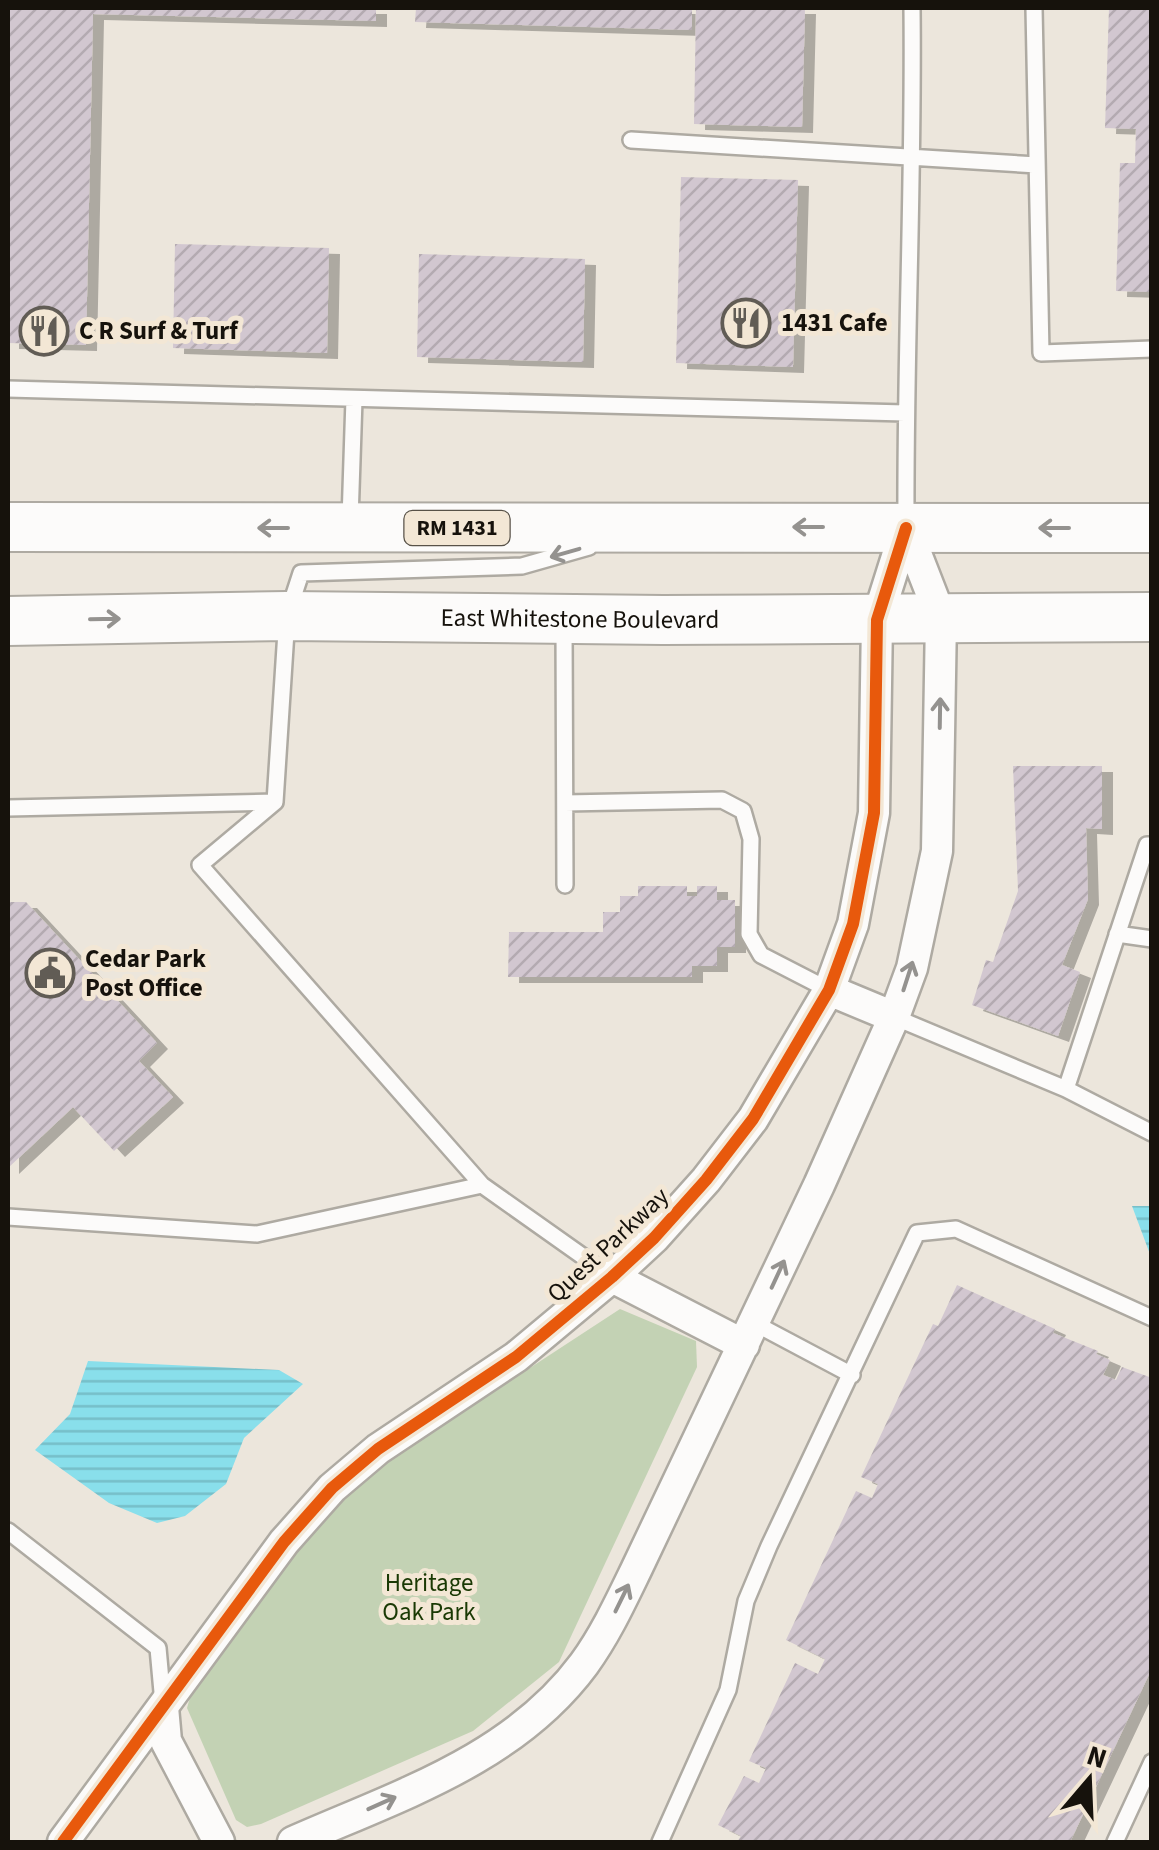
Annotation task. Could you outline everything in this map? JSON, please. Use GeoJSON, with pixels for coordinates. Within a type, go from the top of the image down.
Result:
{"type":"FeatureCollection","features":[{"type":"Feature","properties":{"kind":"main road","name":"RM 1431"},"geometry":{"type":"LineString","coordinates":[[8,526],[1152,528]]}},
{"type":"Feature","properties":{"kind":"main road","name":"East Whitestone Boulevard"},"geometry":{"type":"LineString","coordinates":[[8,620],[287,616],[877,620],[1152,617]]}},
{"type":"Feature","properties":{"kind":"street"},"geometry":{"type":"LineString","coordinates":[[293,1842],[455,1770],[500,1745],[547,1707],[583,1665],[608,1626],[749,1334],[894,1017],[912,968],[937,852],[941,618],[906,528]]}},
{"type":"Feature","properties":{"kind":"street","name":"Quest Parkway"},"geometry":{"type":"LineString","coordinates":[[64,1842],[284,1542],[332,1488],[378,1448],[516,1357],[612,1278],[706,1180],[753,1119],[830,990],[852,924],[874,812],[877,620],[906,528]]}},
{"type":"Feature","properties":{"kind":"street"},"geometry":{"type":"LineString","coordinates":[[830,990],[894,1017]]}},
{"type":"Feature","properties":{"kind":"street"},"geometry":{"type":"LineString","coordinates":[[612,1278],[749,1334]]}},
{"type":"Feature","properties":{"kind":"street"},"geometry":{"type":"LineString","coordinates":[[163,1708],[166,1741],[219,1842]]}},
{"type":"Feature","properties":{"kind":"lane"},"geometry":{"type":"LineString","coordinates":[[906,528],[905,413],[914,159],[912,8]]}},
{"type":"Feature","properties":{"kind":"lane"},"geometry":{"type":"LineString","coordinates":[[1034,8],[1041,353],[1152,349]]}},
{"type":"Feature","properties":{"kind":"lane"},"geometry":{"type":"LineString","coordinates":[[631,140],[1037,165]]}},
{"type":"Feature","properties":{"kind":"lane"},"geometry":{"type":"LineString","coordinates":[[8,390],[905,413]]}},
{"type":"Feature","properties":{"kind":"lane"},"geometry":{"type":"LineString","coordinates":[[350,528],[354,399]]}},
{"type":"Feature","properties":{"kind":"lane"},"geometry":{"type":"LineString","coordinates":[[612,1278],[482,1185],[200,865],[275,802],[287,616],[301,573],[522,566],[658,526]]}},
{"type":"Feature","properties":{"kind":"lane"},"geometry":{"type":"LineString","coordinates":[[564,617],[565,885]]}},
{"type":"Feature","properties":{"kind":"lane"},"geometry":{"type":"LineString","coordinates":[[565,803],[722,800],[744,812],[751,839],[749,934],[761,955],[830,990]]}},
{"type":"Feature","properties":{"kind":"lane"},"geometry":{"type":"LineString","coordinates":[[8,808],[275,802]]}},
{"type":"Feature","properties":{"kind":"lane"},"geometry":{"type":"LineString","coordinates":[[1066,1090],[1147,845],[1152,845]]}},
{"type":"Feature","properties":{"kind":"lane"},"geometry":{"type":"LineString","coordinates":[[1118,934],[1152,939]]}},
{"type":"Feature","properties":{"kind":"lane"},"geometry":{"type":"LineString","coordinates":[[894,1017],[1066,1090],[1152,1133]]}},
{"type":"Feature","properties":{"kind":"lane"},"geometry":{"type":"LineString","coordinates":[[8,1216],[257,1234],[482,1185]]}},
{"type":"Feature","properties":{"kind":"lane"},"geometry":{"type":"LineString","coordinates":[[660,1842],[728,1690],[746,1601],[917,1233],[956,1229],[1152,1318]]}},
{"type":"Feature","properties":{"kind":"lane"},"geometry":{"type":"LineString","coordinates":[[749,1334],[852,1374]]}},
{"type":"Feature","properties":{"kind":"lane"},"geometry":{"type":"LineString","coordinates":[[8,1531],[158,1648],[163,1708]]}},
{"type":"Feature","properties":{"kind":"lane"},"geometry":{"type":"LineString","coordinates":[[1114,1842],[1152,1762]]}},
{"type":"Feature","properties":{"kind":"green space","name":"Heritage Oak Park"},"geometry":{"type":"Polygon","coordinates":[[[620,1309],[696,1341],[697,1367],[559,1662],[473,1731],[261,1824],[247,1827],[236,1820],[187,1708],[191,1694],[323,1515],[391,1459],[620,1309]]]}},
{"type":"Feature","properties":{"kind":"water"},"geometry":{"type":"Polygon","coordinates":[[[1132,1206],[1151,1206],[1151,1257],[1132,1206]]]}},
{"type":"Feature","properties":{"kind":"water"},"geometry":{"type":"Polygon","coordinates":[[[88,1361],[279,1370],[303,1384],[244,1438],[226,1484],[185,1516],[157,1523],[109,1503],[35,1450],[70,1414],[88,1361]]]}},
{"type":"Feature","properties":{"kind":"building"},"geometry":{"type":"Polygon","coordinates":[[[8,8],[376,8],[376,21],[93,14],[86,345],[8,343],[8,8]]]}},
{"type":"Feature","properties":{"kind":"building"},"geometry":{"type":"Polygon","coordinates":[[[416,8],[692,8],[692,30],[415,22],[416,8]]]}},
{"type":"Feature","properties":{"kind":"building"},"geometry":{"type":"Polygon","coordinates":[[[696,8],[805,8],[802,127],[694,124],[696,8]]]}},
{"type":"Feature","properties":{"kind":"building"},"geometry":{"type":"Polygon","coordinates":[[[1109,8],[1152,8],[1152,292],[1116,291],[1120,163],[1135,163],[1136,129],[1105,128],[1109,8]]]}},
{"type":"Feature","properties":{"kind":"building"},"geometry":{"type":"Polygon","coordinates":[[[681,177],[798,180],[793,367],[676,363],[681,177]]]}},
{"type":"Feature","properties":{"kind":"building"},"geometry":{"type":"Polygon","coordinates":[[[175,244],[329,248],[327,353],[173,348],[175,244]]]}},
{"type":"Feature","properties":{"kind":"building"},"geometry":{"type":"Polygon","coordinates":[[[419,254],[585,259],[583,362],[417,357],[419,254]]]}},
{"type":"Feature","properties":{"kind":"building"},"geometry":{"type":"Polygon","coordinates":[[[1013,766],[1102,766],[1102,829],[1086,828],[1088,899],[1062,965],[1080,972],[1058,1036],[972,1005],[986,960],[993,962],[1018,891],[1013,766]]]}},
{"type":"Feature","properties":{"kind":"building"},"geometry":{"type":"Polygon","coordinates":[[[638,886],[687,886],[687,896],[697,896],[697,886],[717,886],[717,900],[735,900],[735,947],[717,947],[717,966],[692,966],[692,977],[508,977],[509,932],[603,932],[603,912],[620,912],[620,896],[638,896],[638,886]]]}},
{"type":"Feature","properties":{"kind":"building","name":"Cedar Park Post Office"},"geometry":{"type":"Polygon","coordinates":[[[8,902],[26,902],[157,1043],[139,1061],[173,1097],[114,1151],[73,1107],[8,1168],[8,902]]]}},
{"type":"Feature","properties":{"kind":"building"},"geometry":{"type":"Polygon","coordinates":[[[957,1285],[1098,1351],[1096,1354],[1110,1360],[1103,1375],[1116,1380],[1122,1367],[1152,1378],[1152,1668],[1070,1842],[737,1842],[741,1836],[718,1825],[744,1776],[759,1783],[766,1768],[749,1761],[795,1663],[818,1674],[825,1659],[786,1640],[856,1491],[872,1498],[878,1484],[861,1477],[933,1324],[938,1326],[957,1285]]]}},
{"type":"Feature","properties":{"kind":"cycle path"},"geometry":{"type":"LineString","coordinates":[[63,1842],[284,1542],[332,1488],[378,1449],[516,1357],[612,1277],[654,1238],[706,1180],[753,1119],[829,990],[853,924],[874,813],[877,620],[906,528]]}},
{"type":"Feature","properties":{"kind":"place","name":"1431 Cafe"},"geometry":{"type":"Point","coordinates":[746,323]}},
{"type":"Feature","properties":{"kind":"place","name":"C R Surf & Turf"},"geometry":{"type":"Point","coordinates":[44,331]}},
{"type":"Feature","properties":{"kind":"place","name":"Cedar Park Post Office"},"geometry":{"type":"Point","coordinates":[50,973]}}]}
